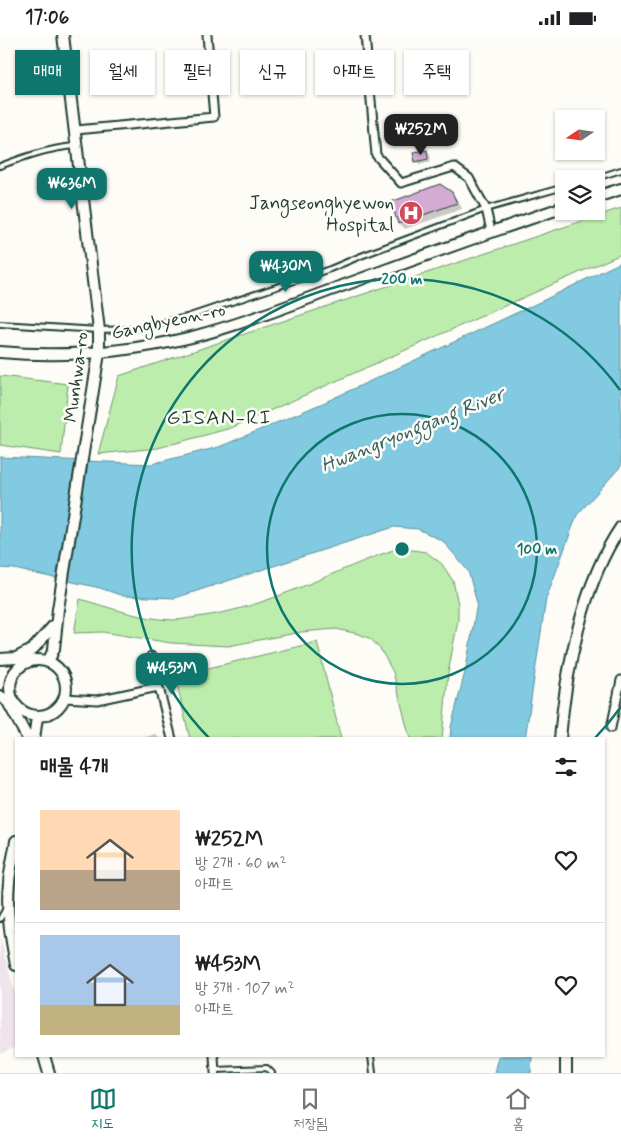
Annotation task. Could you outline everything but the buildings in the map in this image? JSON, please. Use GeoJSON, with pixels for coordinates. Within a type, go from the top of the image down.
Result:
{"type":"FeatureCollection","features":[{"type":"Feature","properties":{"kind":"street","name":"Munhwa-ro"},"geometry":{"type":"LineString","coordinates":[[48,662],[54,649],[58,609],[99,353],[99,330],[63,35]]}},
{"type":"Feature","properties":{"kind":"street"},"geometry":{"type":"LineString","coordinates":[[76,130],[214,117],[207,35]]}},
{"type":"Feature","properties":{"kind":"street"},"geometry":{"type":"LineString","coordinates":[[365,35],[376,155],[401,183],[454,167],[469,178],[486,209],[491,231]]}},
{"type":"Feature","properties":{"kind":"street"},"geometry":{"type":"LineString","coordinates":[[605,194],[621,189]]}},
{"type":"Feature","properties":{"kind":"street","name":"Gangbyeon-ro"},"geometry":{"type":"LineString","coordinates":[[0,352],[53,355],[99,353],[170,341],[232,324],[555,210]]}},
{"type":"Feature","properties":{"kind":"street"},"geometry":{"type":"LineString","coordinates":[[560,737],[563,704],[583,616],[599,568],[609,546],[621,527]]}},
{"type":"Feature","properties":{"kind":"street"},"geometry":{"type":"LineString","coordinates":[[0,659],[16,658],[32,650],[56,623]]}},
{"type":"Feature","properties":{"kind":"street"},"geometry":{"type":"LineString","coordinates":[[151,656],[171,737]]}},
{"type":"Feature","properties":{"kind":"street"},"geometry":{"type":"LineString","coordinates":[[37,660],[48,662],[61,671],[67,689],[65,697],[61,706],[46,716],[37,717],[29,715],[16,705],[10,689],[11,681],[14,673],[28,662],[37,660]]}},
{"type":"Feature","properties":{"kind":"street"},"geometry":{"type":"LineString","coordinates":[[0,677],[11,681]]}},
{"type":"Feature","properties":{"kind":"street"},"geometry":{"type":"LineString","coordinates":[[611,728],[620,694],[621,680]]}},
{"type":"Feature","properties":{"kind":"street"},"geometry":{"type":"LineString","coordinates":[[65,697],[97,700],[158,687]]}},
{"type":"Feature","properties":{"kind":"street"},"geometry":{"type":"LineString","coordinates":[[0,696],[8,702],[27,737]]}},
{"type":"Feature","properties":{"kind":"street"},"geometry":{"type":"LineString","coordinates":[[34,737],[37,717]]}},
{"type":"Feature","properties":{"kind":"street"},"geometry":{"type":"LineString","coordinates":[[15,847],[8,901],[10,934],[15,960]]}},
{"type":"Feature","properties":{"kind":"street"},"geometry":{"type":"LineString","coordinates":[[44,1057],[49,1073]]}},
{"type":"Feature","properties":{"kind":"street"},"geometry":{"type":"LineString","coordinates":[[214,1057],[215,1072]]}},
{"type":"Feature","properties":{"kind":"street"},"geometry":{"type":"LineString","coordinates":[[566,1057],[566,1073]]}},
{"type":"Feature","properties":{"kind":"lane"},"geometry":{"type":"LineString","coordinates":[[0,166],[52,149],[77,146]]}},
{"type":"Feature","properties":{"kind":"lane"},"geometry":{"type":"LineString","coordinates":[[605,175],[621,170]]}},
{"type":"Feature","properties":{"kind":"lane"},"geometry":{"type":"LineString","coordinates":[[0,324],[99,330],[134,329],[194,314],[330,269],[486,209],[555,190]]}},
{"type":"Feature","properties":{"kind":"lane"},"geometry":{"type":"LineString","coordinates":[[0,919],[8,901]]}},
{"type":"Feature","properties":{"kind":"lane"},"geometry":{"type":"LineString","coordinates":[[371,1057],[373,1073]]}},
{"type":"Feature","properties":{"kind":"lane"},"geometry":{"type":"LineString","coordinates":[[215,1072],[267,1068],[272,1073]]}},
{"type":"Feature","properties":{"kind":"shaded area"},"geometry":{"type":"Polygon","coordinates":[[[0,937],[15,994],[15,1047],[0,1054],[0,937]]]}},
{"type":"Feature","properties":{"kind":"green space"},"geometry":{"type":"Polygon","coordinates":[[[621,208],[621,254],[231,428],[158,448],[98,454],[119,376],[585,220],[605,220],[605,213],[621,208]]]}},
{"type":"Feature","properties":{"kind":"green space"},"geometry":{"type":"Polygon","coordinates":[[[0,376],[68,384],[61,454],[0,445],[0,376]]]}},
{"type":"Feature","properties":{"kind":"green space"},"geometry":{"type":"Polygon","coordinates":[[[399,548],[426,552],[442,564],[453,581],[458,604],[458,620],[448,673],[442,737],[409,737],[393,672],[381,650],[371,639],[359,634],[336,629],[301,632],[228,646],[171,643],[103,632],[74,633],[80,599],[149,618],[177,620],[229,611],[254,604],[279,596],[399,548]]]}},
{"type":"Feature","properties":{"kind":"green space"},"geometry":{"type":"Polygon","coordinates":[[[317,642],[341,737],[190,737],[175,676],[317,642]]]}},
{"type":"Feature","properties":{"kind":"water","name":"Hwangryonggang River"},"geometry":{"type":"Polygon","coordinates":[[[621,262],[621,466],[577,515],[546,599],[525,737],[450,737],[466,668],[477,603],[468,571],[443,541],[418,529],[394,527],[175,598],[123,596],[100,588],[14,569],[0,568],[0,457],[151,464],[219,447],[323,403],[621,262]]]}},
{"type":"Feature","properties":{"kind":"water"},"geometry":{"type":"Polygon","coordinates":[[[499,1057],[532,1057],[531,1073],[495,1073],[499,1057]]]}},
{"type":"Feature","properties":{"kind":"place","name":"Jangseonghyewon Hospital"},"geometry":{"type":"Point","coordinates":[411,213]}},
{"type":"Feature","properties":{"kind":"district","name":"GISAN-RI"},"geometry":{"type":"Point","coordinates":[219,417]}}]}
